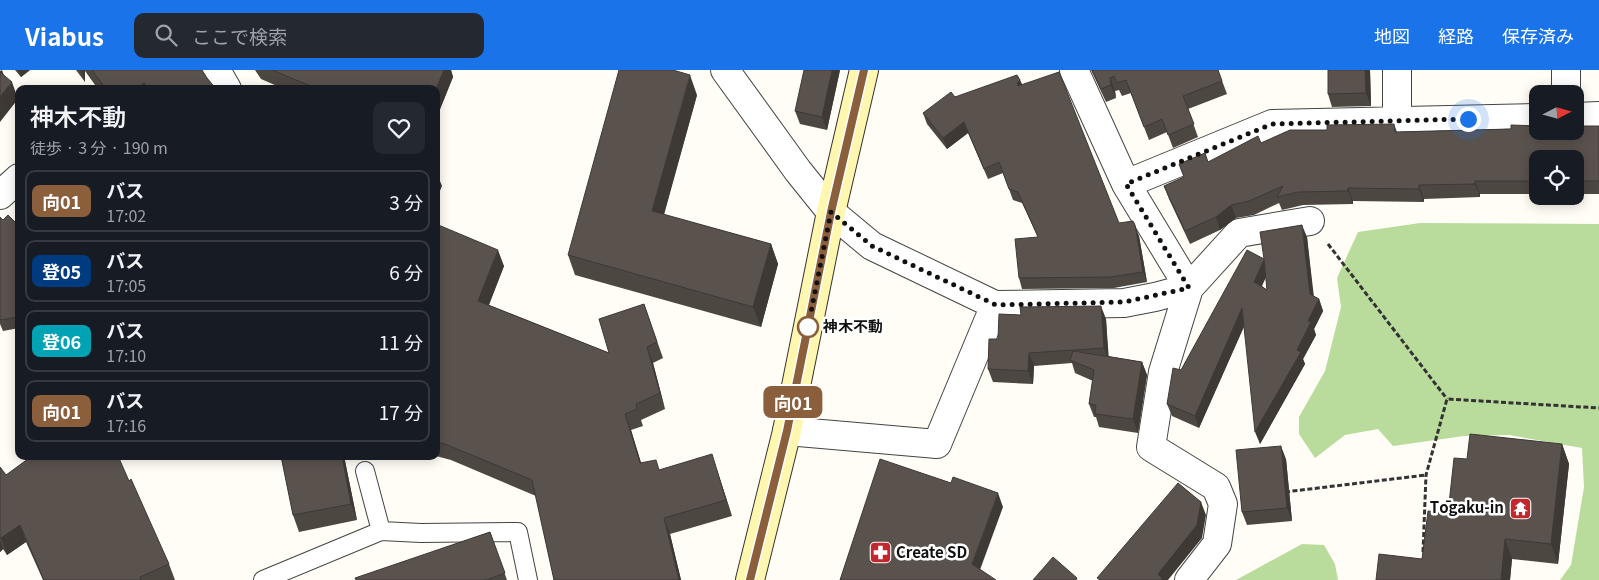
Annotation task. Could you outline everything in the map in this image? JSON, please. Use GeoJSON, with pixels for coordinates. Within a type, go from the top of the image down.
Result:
{"type":"FeatureCollection","features":[{"type":"Feature","properties":{"kind":"street"},"geometry":{"type":"LineString","coordinates":[[216,70],[225,85]]}},
{"type":"Feature","properties":{"kind":"street"},"geometry":{"type":"LineString","coordinates":[[725,70],[798,172],[831,212],[872,246],[996,305],[1124,302],[1189,288]]}},
{"type":"Feature","properties":{"kind":"street"},"geometry":{"type":"LineString","coordinates":[[750,580],[787,431],[831,212],[864,70]]}},
{"type":"Feature","properties":{"kind":"street"},"geometry":{"type":"LineString","coordinates":[[1074,70],[1126,184],[1189,288]]}},
{"type":"Feature","properties":{"kind":"street"},"geometry":{"type":"LineString","coordinates":[[1397,70],[1398,121]]}},
{"type":"Feature","properties":{"kind":"street"},"geometry":{"type":"LineString","coordinates":[[1566,70],[1566,85]]}},
{"type":"Feature","properties":{"kind":"street"},"geometry":{"type":"LineString","coordinates":[[1584,117],[1599,116]]}},
{"type":"Feature","properties":{"kind":"street"},"geometry":{"type":"LineString","coordinates":[[1126,184],[1272,124],[1529,118]]}},
{"type":"Feature","properties":{"kind":"street"},"geometry":{"type":"LineString","coordinates":[[1189,580],[1217,544],[1223,504],[1216,487],[1151,447],[1163,372],[1189,288],[1239,233],[1310,221]]}},
{"type":"Feature","properties":{"kind":"street"},"geometry":{"type":"LineString","coordinates":[[787,431],[937,444],[996,305]]}},
{"type":"Feature","properties":{"kind":"lane"},"geometry":{"type":"LineString","coordinates":[[365,471],[381,531]]}},
{"type":"Feature","properties":{"kind":"lane"},"geometry":{"type":"LineString","coordinates":[[263,580],[381,531],[421,533],[518,532],[528,580]]}},
{"type":"Feature","properties":{"kind":"path"},"geometry":{"type":"LineString","coordinates":[[1310,221],[1447,398],[1599,408]]}},
{"type":"Feature","properties":{"kind":"path"},"geometry":{"type":"LineString","coordinates":[[1422,562],[1426,475],[1447,398]]}},
{"type":"Feature","properties":{"kind":"path"},"geometry":{"type":"LineString","coordinates":[[1277,494],[1426,475]]}},
{"type":"Feature","properties":{"kind":"green space"},"geometry":{"type":"Polygon","coordinates":[[[1420,223],[1599,224],[1599,580],[1560,580],[1571,565],[1584,487],[1582,448],[1509,435],[1464,436],[1393,446],[1378,429],[1345,435],[1315,458],[1299,434],[1299,417],[1325,371],[1341,307],[1337,278],[1358,232],[1420,223]]]}},
{"type":"Feature","properties":{"kind":"green space"},"geometry":{"type":"Polygon","coordinates":[[[1302,544],[1324,545],[1335,564],[1338,580],[1236,580],[1302,544]]]}},
{"type":"Feature","properties":{"kind":"building"},"geometry":{"type":"Polygon","coordinates":[[[92,70],[202,70],[213,85],[146,85],[144,83],[142,85],[103,85],[92,70]]]}},
{"type":"Feature","properties":{"kind":"building"},"geometry":{"type":"Polygon","coordinates":[[[272,70],[444,70],[438,85],[308,85],[272,70]]]}},
{"type":"Feature","properties":{"kind":"building"},"geometry":{"type":"Polygon","coordinates":[[[619,70],[673,70],[690,75],[652,211],[771,244],[753,307],[568,255],[619,70]]]}},
{"type":"Feature","properties":{"kind":"building"},"geometry":{"type":"Polygon","coordinates":[[[804,70],[832,70],[822,117],[795,111],[804,70]]]}},
{"type":"Feature","properties":{"kind":"building"},"geometry":{"type":"Polygon","coordinates":[[[1092,70],[1218,70],[1222,81],[1183,96],[1194,124],[1168,135],[1162,119],[1144,127],[1126,80],[1117,83],[1114,76],[1110,78],[1111,85],[1101,89],[1092,70]]]}},
{"type":"Feature","properties":{"kind":"building"},"geometry":{"type":"Polygon","coordinates":[[[1328,70],[1365,70],[1366,93],[1328,94],[1328,70]]]}},
{"type":"Feature","properties":{"kind":"building"},"geometry":{"type":"Polygon","coordinates":[[[0,72],[12,82],[0,97],[0,72]]]}},
{"type":"Feature","properties":{"kind":"building"},"geometry":{"type":"Polygon","coordinates":[[[1059,72],[1119,223],[1133,221],[1135,225],[1143,272],[1110,277],[1019,278],[1015,239],[1038,237],[1018,192],[1009,189],[999,162],[984,169],[964,122],[943,138],[923,113],[951,92],[955,97],[1017,75],[1020,80],[1017,83],[1018,86],[1059,72]]]}},
{"type":"Feature","properties":{"kind":"building"},"geometry":{"type":"Polygon","coordinates":[[[1394,124],[1395,132],[1511,129],[1511,125],[1529,126],[1529,140],[1584,140],[1584,126],[1599,126],[1599,181],[1584,181],[1584,150],[1529,150],[1529,181],[1475,181],[1475,184],[1419,185],[1419,189],[1348,188],[1348,191],[1298,192],[1277,197],[1283,186],[1249,201],[1231,205],[1216,217],[1185,231],[1164,186],[1184,177],[1179,164],[1205,153],[1208,162],[1258,136],[1261,143],[1290,130],[1327,130],[1327,125],[1394,124]]]}},
{"type":"Feature","properties":{"kind":"building"},"geometry":{"type":"Polygon","coordinates":[[[8,215],[15,222],[15,318],[0,320],[0,217],[3,220],[8,215]]]}},
{"type":"Feature","properties":{"kind":"building"},"geometry":{"type":"Polygon","coordinates":[[[1302,225],[1310,294],[1319,299],[1308,321],[1311,322],[1297,350],[1301,352],[1255,432],[1242,308],[1195,416],[1167,404],[1173,368],[1181,370],[1247,250],[1264,259],[1260,232],[1302,225]],[[1264,260],[1254,282],[1267,290],[1264,260]]]}},
{"type":"Feature","properties":{"kind":"building"},"geometry":{"type":"Polygon","coordinates":[[[440,226],[498,250],[478,301],[609,353],[599,319],[644,304],[657,342],[647,347],[660,393],[636,404],[637,409],[625,414],[640,463],[656,460],[659,470],[712,454],[726,500],[664,518],[679,580],[554,580],[532,480],[440,443],[440,226]]]}},
{"type":"Feature","properties":{"kind":"building"},"geometry":{"type":"Polygon","coordinates":[[[1101,306],[1104,348],[1029,353],[1028,371],[988,369],[989,339],[998,339],[999,314],[1021,315],[1020,307],[1101,306]]]}},
{"type":"Feature","properties":{"kind":"building"},"geometry":{"type":"Polygon","coordinates":[[[1073,351],[1142,362],[1133,419],[1095,414],[1096,405],[1089,404],[1094,370],[1070,360],[1073,351]]]}},
{"type":"Feature","properties":{"kind":"building"},"geometry":{"type":"Polygon","coordinates":[[[1470,434],[1562,444],[1551,544],[1505,539],[1501,580],[1376,580],[1379,554],[1422,559],[1428,511],[1448,513],[1454,458],[1467,459],[1470,434]]]}},
{"type":"Feature","properties":{"kind":"building"},"geometry":{"type":"Polygon","coordinates":[[[1281,446],[1287,508],[1242,512],[1236,450],[1281,446]]]}},
{"type":"Feature","properties":{"kind":"building"},"geometry":{"type":"Polygon","coordinates":[[[880,459],[951,483],[953,477],[998,493],[972,564],[996,580],[840,580],[880,459]]]}},
{"type":"Feature","properties":{"kind":"building"},"geometry":{"type":"Polygon","coordinates":[[[27,460],[120,460],[129,481],[131,479],[169,564],[140,577],[141,580],[44,580],[20,525],[0,537],[0,467],[6,475],[27,460]]]}},
{"type":"Feature","properties":{"kind":"building"},"geometry":{"type":"Polygon","coordinates":[[[282,460],[343,460],[351,504],[293,515],[282,460]]]}},
{"type":"Feature","properties":{"kind":"building"},"geometry":{"type":"Polygon","coordinates":[[[1178,483],[1201,502],[1197,525],[1158,574],[1162,578],[1160,580],[1100,580],[1097,578],[1178,483]]]}},
{"type":"Feature","properties":{"kind":"building"},"geometry":{"type":"Polygon","coordinates":[[[490,532],[505,573],[486,580],[356,580],[355,578],[490,532]]]}},
{"type":"Feature","properties":{"kind":"building"},"geometry":{"type":"Polygon","coordinates":[[[1053,557],[1077,578],[1076,580],[1033,580],[1053,557]]]}},
{"type":"Feature","properties":{"kind":"bus line","name":"向01"},"geometry":{"type":"LineString","coordinates":[[750,580],[787,431],[831,212],[864,70]]}},
{"type":"Feature","properties":{"kind":"place","name":"神木不動"},"geometry":{"type":"Point","coordinates":[808,327]}},
{"type":"Feature","properties":{"kind":"place","name":"Tо̄gaku-in"},"geometry":{"type":"Point","coordinates":[1520,508]}},
{"type":"Feature","properties":{"kind":"place","name":"Create SD"},"geometry":{"type":"Point","coordinates":[880,553]}},
{"type":"Feature","properties":{"kind":"route"},"geometry":{"type":"LineString","coordinates":[[808,327],[831,212],[872,246],[996,305],[1124,302],[1156,297],[1189,288],[1126,184],[1272,124],[1468,119]]}}]}
